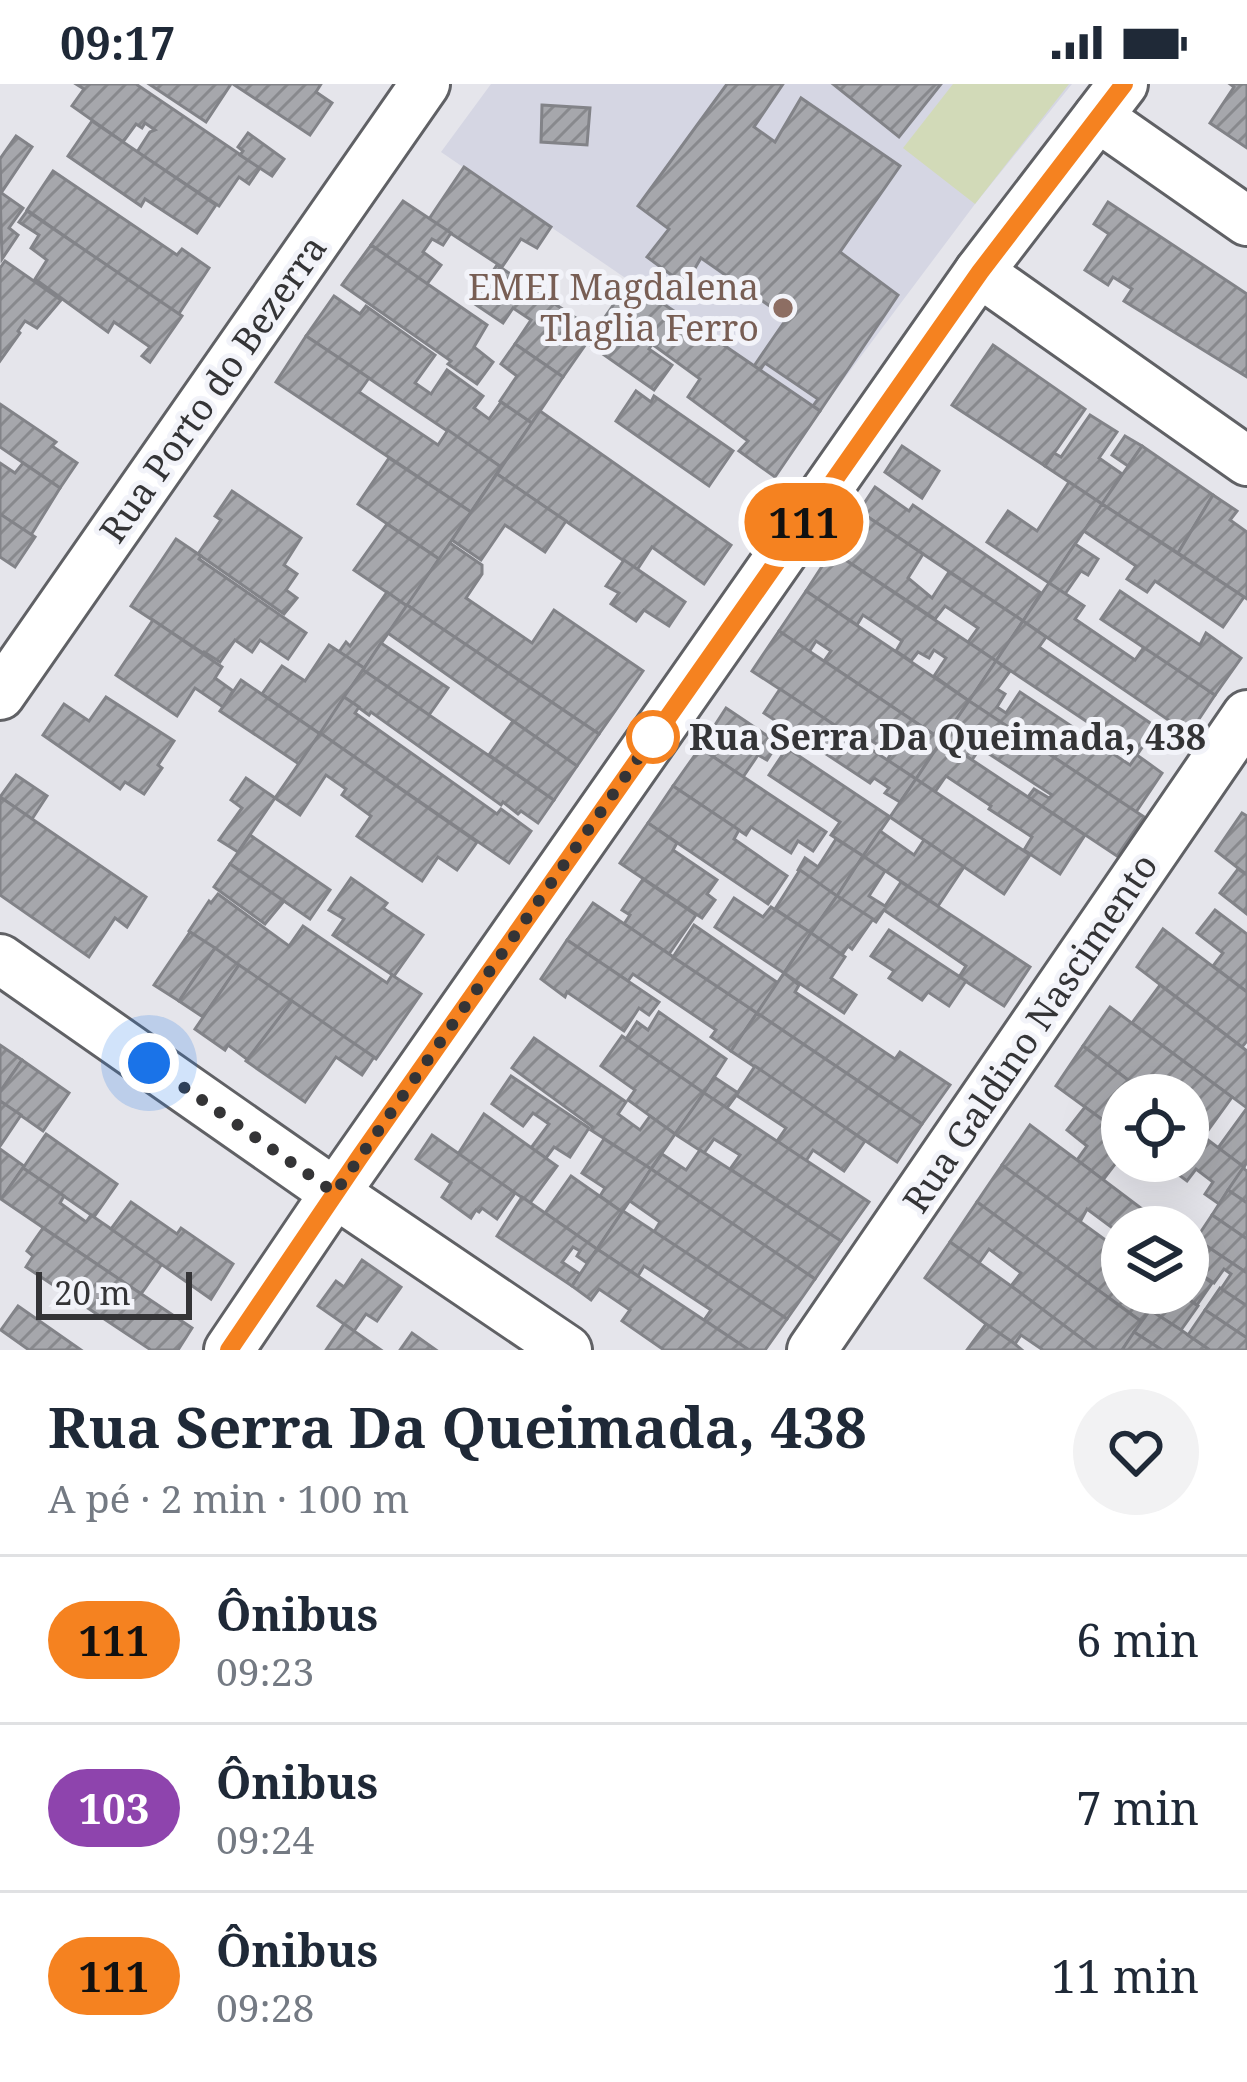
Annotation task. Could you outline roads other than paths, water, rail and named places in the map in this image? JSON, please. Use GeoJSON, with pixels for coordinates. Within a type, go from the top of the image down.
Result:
{"type":"FeatureCollection","features":[{"type":"Feature","properties":{"kind":"street","name":"Rua Porto do Bezerra"},"geometry":{"type":"LineString","coordinates":[[0,695],[425,84]]}},
{"type":"Feature","properties":{"kind":"street"},"geometry":{"type":"LineString","coordinates":[[229,1350],[980,272],[1110,100],[1247,221]]}},
{"type":"Feature","properties":{"kind":"street"},"geometry":{"type":"LineString","coordinates":[[980,272],[1247,461]]}},
{"type":"Feature","properties":{"kind":"street","name":"Rua Galdino Nascimento"},"geometry":{"type":"LineString","coordinates":[[812,1350],[1247,716]]}},
{"type":"Feature","properties":{"kind":"street"},"geometry":{"type":"LineString","coordinates":[[0,959],[567,1350]]}},
{"type":"Feature","properties":{"kind":"place","name":"EMEI Magdalena Tlaglia Ferro"},"geometry":{"type":"Point","coordinates":[783,308]}},
{"type":"Feature","properties":{"kind":"place","name":"Rua Serra Da Queimada, 438"},"geometry":{"type":"Point","coordinates":[653,737]}}]}
